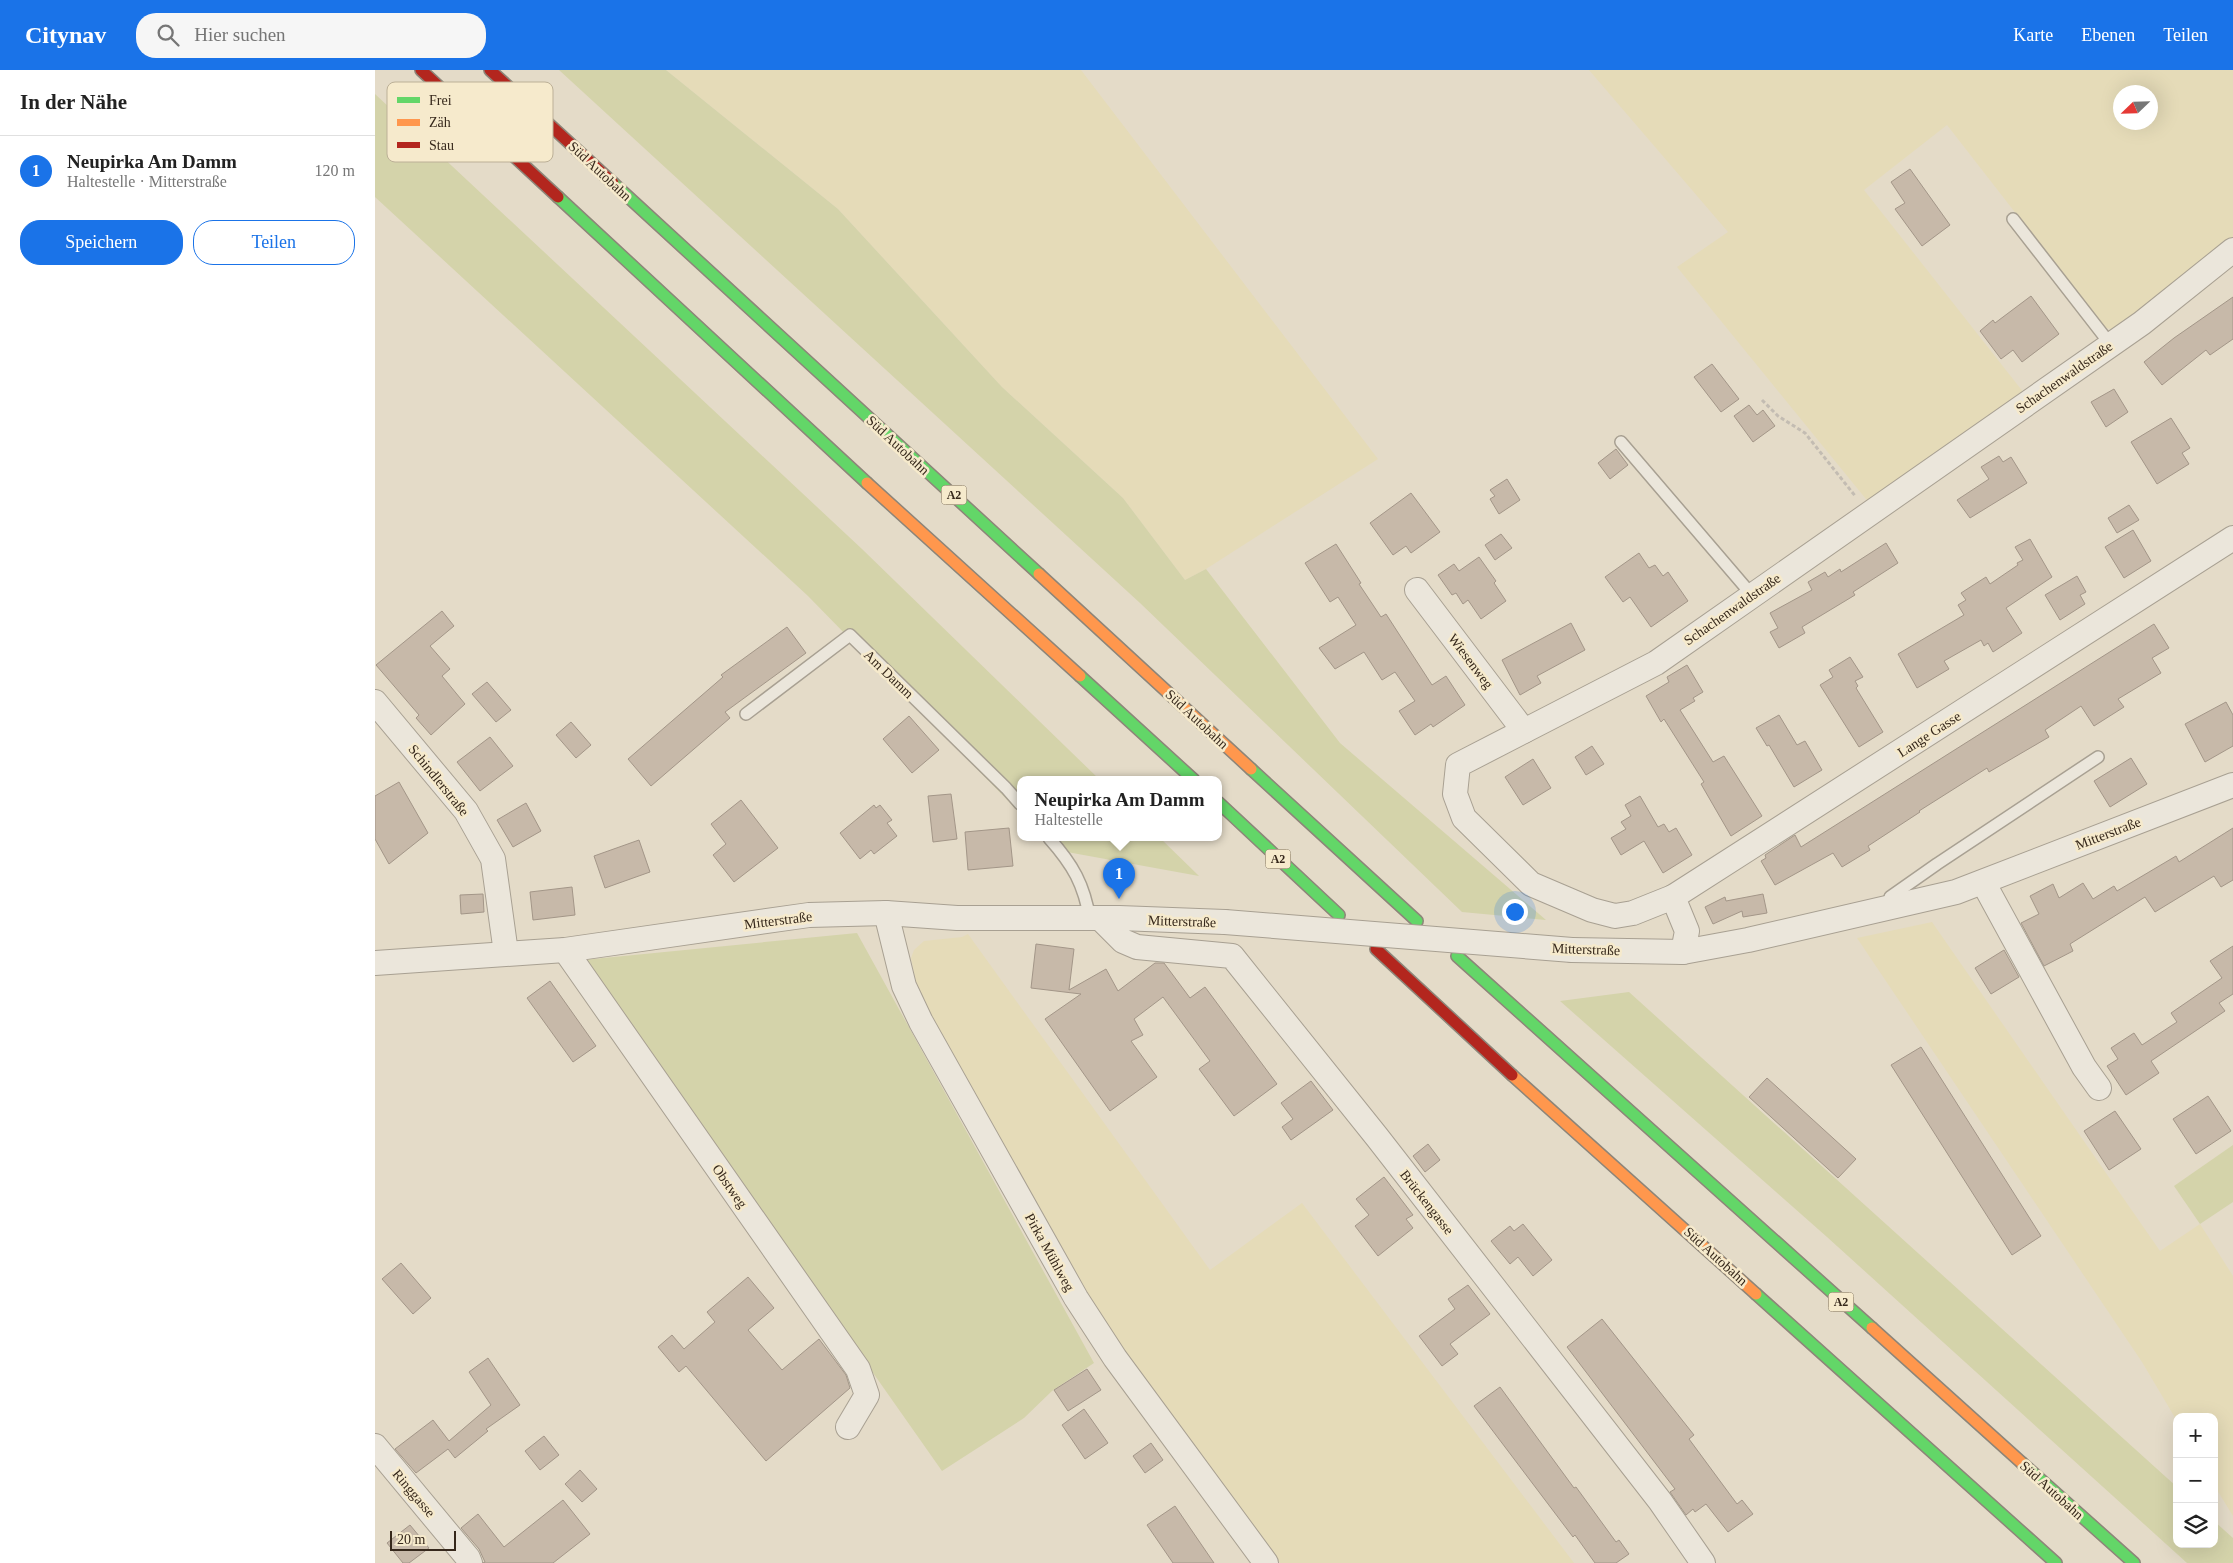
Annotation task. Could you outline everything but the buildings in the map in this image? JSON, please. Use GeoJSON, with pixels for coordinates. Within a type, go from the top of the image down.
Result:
{"type":"FeatureCollection","features":[{"type":"Feature","properties":{"kind":"highway"},"geometry":{"type":"LineString","coordinates":[[421,70],[434,82]]}},
{"type":"Feature","properties":{"kind":"highway","name":"Süd Autobahn"},"geometry":{"type":"LineString","coordinates":[[490,70],[503,82]]}},
{"type":"Feature","properties":{"kind":"highway","name":"Süd Autobahn"},"geometry":{"type":"LineString","coordinates":[[553,128],[1417,921]]}},
{"type":"Feature","properties":{"kind":"highway"},"geometry":{"type":"LineString","coordinates":[[520,162],[891,505],[1190,776]]}},
{"type":"Feature","properties":{"kind":"highway","name":"A2"},"geometry":{"type":"LineString","coordinates":[[1222,806],[1339,915]]}},
{"type":"Feature","properties":{"kind":"highway","name":"Süd Autobahn"},"geometry":{"type":"LineString","coordinates":[[1376,949],[1501,1065],[2056,1563]]}},
{"type":"Feature","properties":{"kind":"highway","name":"Süd Autobahn"},"geometry":{"type":"LineString","coordinates":[[1457,956],[2133,1563]]}},
{"type":"Feature","properties":{"kind":"street","name":"Schachenwaldstraße"},"geometry":{"type":"LineString","coordinates":[[1673,897],[1633,913],[1615,916],[1592,910],[1531,884],[1464,818],[1455,794],[1458,765],[1656,663],[2142,323],[2233,250]]}},
{"type":"Feature","properties":{"kind":"street","name":"Lange Gasse"},"geometry":{"type":"LineString","coordinates":[[1673,897],[2233,538]]}},
{"type":"Feature","properties":{"kind":"street","name":"Wiesenweg"},"geometry":{"type":"LineString","coordinates":[[1417,590],[1524,731]]}},
{"type":"Feature","properties":{"kind":"street","name":"Schindlerstraße"},"geometry":{"type":"LineString","coordinates":[[375,702],[466,811],[493,859],[506,953]]}},
{"type":"Feature","properties":{"kind":"street","name":"Mitterstraße"},"geometry":{"type":"LineString","coordinates":[[375,963],[565,950],[809,915],[886,913],[957,918],[1225,922],[1572,950],[1683,952],[1749,940],[1957,892],[2233,785]]}},
{"type":"Feature","properties":{"kind":"street"},"geometry":{"type":"LineString","coordinates":[[1983,882],[2085,1067],[2099,1088]]}},
{"type":"Feature","properties":{"kind":"street"},"geometry":{"type":"LineString","coordinates":[[1673,897],[1687,932],[1683,952]]}},
{"type":"Feature","properties":{"kind":"street","name":"Pirka Mühlweg"},"geometry":{"type":"LineString","coordinates":[[886,913],[904,986],[921,1022],[1076,1298],[1115,1358],[1266,1563]]}},
{"type":"Feature","properties":{"kind":"street","name":"Brückengasse"},"geometry":{"type":"LineString","coordinates":[[1096,920],[1123,941],[1137,947],[1232,956],[1377,1137],[1649,1487],[1703,1563]]}},
{"type":"Feature","properties":{"kind":"street","name":"Obstweg"},"geometry":{"type":"LineString","coordinates":[[565,950],[858,1369],[867,1394],[848,1427]]}},
{"type":"Feature","properties":{"kind":"street","name":"Ringgasse"},"geometry":{"type":"LineString","coordinates":[[375,1446],[468,1558],[470,1563]]}},
{"type":"Feature","properties":{"kind":"lane"},"geometry":{"type":"LineString","coordinates":[[2013,219],[2111,345]]}},
{"type":"Feature","properties":{"kind":"lane"},"geometry":{"type":"LineString","coordinates":[[1621,442],[1752,595]]}},
{"type":"Feature","properties":{"kind":"lane","name":"Am Damm"},"geometry":{"type":"LineString","coordinates":[[747,714],[849,635],[1017,801]]}},
{"type":"Feature","properties":{"kind":"lane"},"geometry":{"type":"LineString","coordinates":[[1889,908],[1891,897],[1937,864],[2099,757]]}},
{"type":"Feature","properties":{"kind":"lane"},"geometry":{"type":"LineString","coordinates":[[1052,841],[1069,860],[1078,875],[1096,920]]}},
{"type":"Feature","properties":{"kind":"path"},"geometry":{"type":"LineString","coordinates":[[1762,400],[1778,416],[1805,433],[1869,513]]}},
{"type":"Feature","properties":{"kind":"shaded area"},"geometry":{"type":"Polygon","coordinates":[[[666,70],[1081,70],[1378,459],[1206,569],[1185,580],[1123,498],[1002,387],[838,209],[666,70]]]}},
{"type":"Feature","properties":{"kind":"shaded area"},"geometry":{"type":"Polygon","coordinates":[[[1589,70],[2233,70],[2233,240],[2119,330],[2105,328],[1947,125],[1864,190],[2024,393],[1870,504],[1677,267],[1728,232],[1589,70]]]}},
{"type":"Feature","properties":{"kind":"shaded area"},"geometry":{"type":"Polygon","coordinates":[[[1932,922],[2160,1251],[2200,1224],[2233,1276],[2233,1516],[2218,1492],[2218,1413],[2173,1414],[2142,1362],[1857,938],[1932,922]]]}},
{"type":"Feature","properties":{"kind":"shaded area"},"geometry":{"type":"Polygon","coordinates":[[[968,934],[1210,1270],[1302,1203],[1574,1563],[1280,1563],[1124,1352],[1086,1292],[932,1017],[916,982],[911,958],[914,950],[924,941],[962,937],[968,934]]]}},
{"type":"Feature","properties":{"kind":"green space"},"geometry":{"type":"Polygon","coordinates":[[[559,70],[666,70],[838,209],[1002,387],[1123,498],[1185,580],[1206,569],[1340,743],[1546,920],[1462,912],[1140,603],[559,70]]]}},
{"type":"Feature","properties":{"kind":"green space"},"geometry":{"type":"Polygon","coordinates":[[[375,94],[387,105],[387,162],[448,162],[862,549],[1096,776],[1017,776],[1017,810],[808,596],[375,197],[375,94]]]}},
{"type":"Feature","properties":{"kind":"green space"},"geometry":{"type":"Polygon","coordinates":[[[1048,841],[1163,841],[1199,876],[1056,850],[1048,841]]]}},
{"type":"Feature","properties":{"kind":"green space"},"geometry":{"type":"Polygon","coordinates":[[[857,933],[1094,1363],[1052,1391],[1024,1418],[942,1471],[583,960],[857,933]]]}},
{"type":"Feature","properties":{"kind":"green space"},"geometry":{"type":"Polygon","coordinates":[[[1629,992],[2173,1483],[2173,1548],[2218,1548],[2218,1525],[2233,1538],[2233,1563],[2187,1563],[1827,1237],[1560,1001],[1629,992]]]}},
{"type":"Feature","properties":{"kind":"green space"},"geometry":{"type":"Polygon","coordinates":[[[2233,1145],[2233,1202],[2200,1224],[2174,1186],[2233,1145]]]}},
{"type":"Feature","properties":{"kind":"traffic: fast"},"geometry":{"type":"LineString","coordinates":[[613,183],[1039,574]]}},
{"type":"Feature","properties":{"kind":"traffic: fast"},"geometry":{"type":"LineString","coordinates":[[558,197],[867,483]]}},
{"type":"Feature","properties":{"kind":"traffic: fast"},"geometry":{"type":"LineString","coordinates":[[1080,676],[1190,776]]}},
{"type":"Feature","properties":{"kind":"traffic: fast"},"geometry":{"type":"LineString","coordinates":[[1251,769],[1417,921]]}},
{"type":"Feature","properties":{"kind":"traffic: fast"},"geometry":{"type":"LineString","coordinates":[[1222,806],[1339,915]]}},
{"type":"Feature","properties":{"kind":"traffic: fast"},"geometry":{"type":"LineString","coordinates":[[1457,956],[1872,1328]]}},
{"type":"Feature","properties":{"kind":"traffic: fast"},"geometry":{"type":"LineString","coordinates":[[1756,1294],[2056,1563]]}},
{"type":"Feature","properties":{"kind":"traffic: fast"},"geometry":{"type":"LineString","coordinates":[[2022,1463],[2134,1563]]}},
{"type":"Feature","properties":{"kind":"traffic: slow"},"geometry":{"type":"LineString","coordinates":[[867,483],[1080,676]]}},
{"type":"Feature","properties":{"kind":"traffic: slow"},"geometry":{"type":"LineString","coordinates":[[1039,574],[1251,769]]}},
{"type":"Feature","properties":{"kind":"traffic: slow"},"geometry":{"type":"LineString","coordinates":[[1512,1075],[1756,1294]]}},
{"type":"Feature","properties":{"kind":"traffic: slow"},"geometry":{"type":"LineString","coordinates":[[1872,1328],[2022,1463]]}},
{"type":"Feature","properties":{"kind":"traffic: jam"},"geometry":{"type":"LineString","coordinates":[[421,70],[434,82]]}},
{"type":"Feature","properties":{"kind":"traffic: jam"},"geometry":{"type":"LineString","coordinates":[[490,70],[503,82]]}},
{"type":"Feature","properties":{"kind":"traffic: jam"},"geometry":{"type":"LineString","coordinates":[[553,128],[613,183]]}},
{"type":"Feature","properties":{"kind":"traffic: jam"},"geometry":{"type":"LineString","coordinates":[[520,162],[558,197]]}},
{"type":"Feature","properties":{"kind":"traffic: jam"},"geometry":{"type":"LineString","coordinates":[[1376,949],[1512,1075]]}},
{"type":"Feature","properties":{"kind":"place","name":"Neupirka Am Damm"},"geometry":{"type":"Point","coordinates":[1119,899]}}]}
